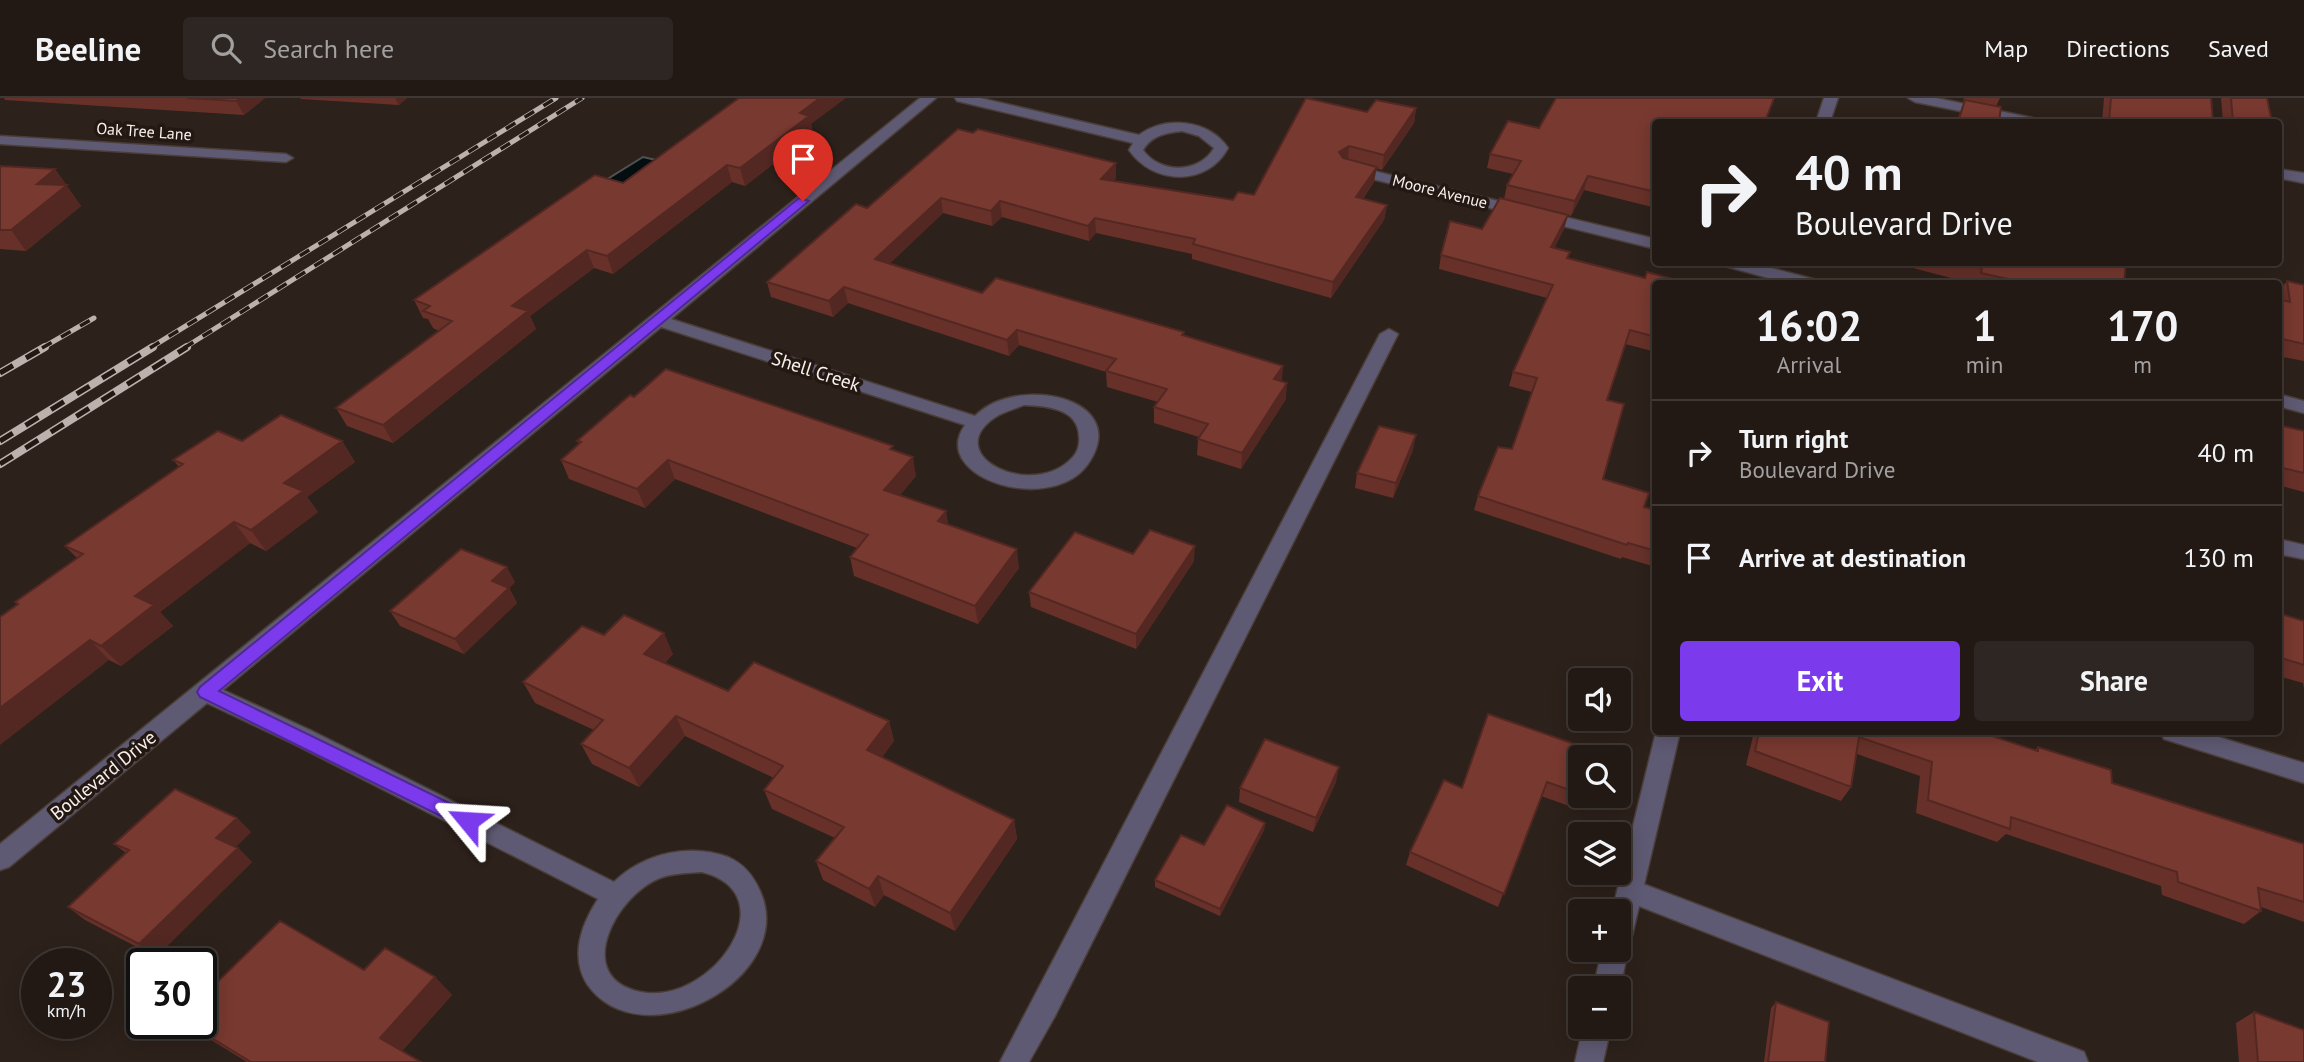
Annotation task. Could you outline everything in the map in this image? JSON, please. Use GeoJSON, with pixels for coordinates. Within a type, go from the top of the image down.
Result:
{"type":"FeatureCollection","features":[{"type":"Feature","properties":{"kind":"street","name":"Boulevard Drive"},"geometry":{"type":"LineString","coordinates":[[0,859],[929,98]]}},
{"type":"Feature","properties":{"kind":"street"},"geometry":{"type":"LineString","coordinates":[[962,98],[1140,140],[1164,129],[1182,127],[1201,131],[1215,138],[1221,148],[1218,158],[1206,167],[1188,172],[1167,171],[1151,167],[1140,159],[1136,150],[1140,140]]}},
{"type":"Feature","properties":{"kind":"street"},"geometry":{"type":"LineString","coordinates":[[1825,119],[1831,98]]}},
{"type":"Feature","properties":{"kind":"street"},"geometry":{"type":"LineString","coordinates":[[1915,98],[2018,119]]}},
{"type":"Feature","properties":{"kind":"street","name":"Oak Tree Lane"},"geometry":{"type":"LineString","coordinates":[[0,140],[286,158]]}},
{"type":"Feature","properties":{"kind":"street","name":"Moore Avenue"},"geometry":{"type":"LineString","coordinates":[[1347,168],[1652,243]]}},
{"type":"Feature","properties":{"kind":"street"},"geometry":{"type":"LineString","coordinates":[[2282,174],[2304,178]]}},
{"type":"Feature","properties":{"kind":"street"},"geometry":{"type":"LineString","coordinates":[[1745,266],[1799,280]]}},
{"type":"Feature","properties":{"kind":"street","name":"Shell Creek"},"geometry":{"type":"LineString","coordinates":[[656,320],[975,422]]}},
{"type":"Feature","properties":{"kind":"street"},"geometry":{"type":"LineString","coordinates":[[1014,1062],[1045,1007],[1389,334]]}},
{"type":"Feature","properties":{"kind":"street"},"geometry":{"type":"LineString","coordinates":[[1022,399],[1046,400],[1067,406],[1083,418],[1091,436],[1087,453],[1074,467],[1055,477],[1027,483],[1002,480],[981,470],[968,454],[967,438],[975,422],[997,406],[1022,399]]}},
{"type":"Feature","properties":{"kind":"street"},"geometry":{"type":"LineString","coordinates":[[2282,401],[2304,407]]}},
{"type":"Feature","properties":{"kind":"street"},"geometry":{"type":"LineString","coordinates":[[2282,547],[2304,552]]}},
{"type":"Feature","properties":{"kind":"street"},"geometry":{"type":"LineString","coordinates":[[206,692],[302,737],[615,895]]}},
{"type":"Feature","properties":{"kind":"street"},"geometry":{"type":"LineString","coordinates":[[1628,899],[1667,735]]}},
{"type":"Feature","properties":{"kind":"street"},"geometry":{"type":"LineString","coordinates":[[2182,735],[2304,773]]}},
{"type":"Feature","properties":{"kind":"street"},"geometry":{"type":"LineString","coordinates":[[702,860],[728,869],[746,886],[754,911],[750,940],[734,968],[708,990],[676,1005],[643,1007],[615,998],[596,978],[590,951],[597,922],[615,895],[642,874],[672,862],[702,860]]}},
{"type":"Feature","properties":{"kind":"street"},"geometry":{"type":"LineString","coordinates":[[1630,891],[2074,1062]]}},
{"type":"Feature","properties":{"kind":"street"},"geometry":{"type":"LineString","coordinates":[[1589,1062],[1594,1039]]}},
{"type":"Feature","properties":{"kind":"shaded area"},"geometry":{"type":"Polygon","coordinates":[[[643,157],[656,160],[624,185],[606,180],[643,157]]]}},
{"type":"Feature","properties":{"kind":"building"},"geometry":{"type":"Polygon","coordinates":[[[187,98],[240,98],[236,101],[187,98]]]}},
{"type":"Feature","properties":{"kind":"building"},"geometry":{"type":"Polygon","coordinates":[[[739,98],[820,98],[800,113],[809,116],[740,168],[727,165],[607,256],[587,250],[512,306],[528,311],[383,425],[336,408],[452,321],[423,311],[430,306],[414,300],[595,175],[623,183],[739,98]]]}},
{"type":"Feature","properties":{"kind":"building"},"geometry":{"type":"Polygon","coordinates":[[[1306,98],[1367,112],[1376,100],[1416,108],[1384,155],[1349,146],[1339,152],[1343,158],[1377,167],[1356,197],[1387,205],[1333,282],[1193,244],[1195,239],[1095,218],[1088,226],[1000,201],[991,211],[941,198],[875,259],[982,293],[996,278],[1184,332],[1182,335],[1283,366],[1274,379],[1287,383],[1242,453],[1198,439],[1208,424],[1154,407],[1167,389],[1106,371],[1116,359],[1017,330],[1007,340],[844,287],[829,301],[767,282],[856,204],[867,208],[958,129],[973,133],[978,129],[1116,163],[1101,179],[1233,200],[1238,192],[1254,195],[1306,98]]]}},
{"type":"Feature","properties":{"kind":"building"},"geometry":{"type":"Polygon","coordinates":[[[1556,98],[1774,98],[1766,119],[1652,119],[1652,191],[1588,176],[1575,201],[1507,185],[1521,161],[1490,154],[1508,121],[1539,128],[1556,98]]]}},
{"type":"Feature","properties":{"kind":"building"},"geometry":{"type":"Polygon","coordinates":[[[2111,98],[2211,98],[2213,119],[2109,119],[2111,98]]]}},
{"type":"Feature","properties":{"kind":"building"},"geometry":{"type":"Polygon","coordinates":[[[2231,98],[2267,98],[2271,119],[2233,119],[2231,98]]]}},
{"type":"Feature","properties":{"kind":"building"},"geometry":{"type":"Polygon","coordinates":[[[1965,100],[2001,107],[1999,119],[1959,119],[1965,100]]]}},
{"type":"Feature","properties":{"kind":"building"},"geometry":{"type":"Polygon","coordinates":[[[0,166],[55,169],[37,184],[67,185],[11,230],[0,230],[0,166]]]}},
{"type":"Feature","properties":{"kind":"building"},"geometry":{"type":"Polygon","coordinates":[[[1500,198],[1568,215],[1551,247],[1570,252],[1567,258],[1645,278],[1647,272],[1676,280],[1652,280],[1652,336],[1630,330],[1607,400],[1624,404],[1603,479],[1649,493],[1644,507],[1652,509],[1652,550],[1628,543],[1627,545],[1478,496],[1498,447],[1512,449],[1537,378],[1513,372],[1553,285],[1441,255],[1450,221],[1482,229],[1500,198]]]}},
{"type":"Feature","properties":{"kind":"building"},"geometry":{"type":"Polygon","coordinates":[[[1974,266],[2126,266],[2124,280],[2012,280],[1981,273],[1982,268],[1974,266]]]}},
{"type":"Feature","properties":{"kind":"building"},"geometry":{"type":"Polygon","coordinates":[[[2287,281],[2304,285],[2304,344],[2282,339],[2282,300],[2290,302],[2287,281]]]}},
{"type":"Feature","properties":{"kind":"building"},"geometry":{"type":"Polygon","coordinates":[[[666,369],[893,446],[890,449],[913,457],[884,490],[946,511],[938,521],[1017,549],[975,606],[850,557],[868,535],[668,460],[637,489],[561,460],[581,442],[577,441],[630,395],[634,397],[666,369]]]}},
{"type":"Feature","properties":{"kind":"building"},"geometry":{"type":"Polygon","coordinates":[[[281,415],[342,441],[284,483],[303,491],[251,530],[234,522],[135,596],[154,605],[101,646],[90,640],[0,708],[0,617],[18,604],[15,602],[83,554],[65,546],[183,464],[173,460],[218,431],[242,441],[281,415]]]}},
{"type":"Feature","properties":{"kind":"building"},"geometry":{"type":"Polygon","coordinates":[[[1379,426],[1416,435],[1396,483],[1357,473],[1379,426]]]}},
{"type":"Feature","properties":{"kind":"building"},"geometry":{"type":"Polygon","coordinates":[[[2282,426],[2304,431],[2304,473],[2282,468],[2282,426]]]}},
{"type":"Feature","properties":{"kind":"building"},"geometry":{"type":"Polygon","coordinates":[[[1150,530],[1195,546],[1136,634],[1029,592],[1075,532],[1133,554],[1150,530]]]}},
{"type":"Feature","properties":{"kind":"building"},"geometry":{"type":"Polygon","coordinates":[[[461,549],[507,567],[492,581],[509,588],[455,639],[390,611],[461,549]]]}},
{"type":"Feature","properties":{"kind":"building"},"geometry":{"type":"Polygon","coordinates":[[[2282,614],[2304,621],[2304,665],[2282,658],[2282,614]]]}},
{"type":"Feature","properties":{"kind":"building"},"geometry":{"type":"Polygon","coordinates":[[[624,615],[664,633],[644,654],[728,691],[754,662],[889,721],[867,750],[1014,820],[950,913],[878,876],[869,889],[816,861],[844,827],[764,790],[783,766],[676,716],[629,768],[581,744],[603,720],[523,682],[582,626],[604,635],[624,615]]]}},
{"type":"Feature","properties":{"kind":"building"},"geometry":{"type":"Polygon","coordinates":[[[1488,714],[1577,745],[1568,745],[1568,789],[1547,782],[1504,894],[1410,852],[1444,780],[1462,788],[1488,714]]]}},
{"type":"Feature","properties":{"kind":"building"},"geometry":{"type":"Polygon","coordinates":[[[1758,735],[1989,735],[2038,751],[2038,747],[2111,770],[2112,783],[2304,844],[2304,902],[2258,888],[2261,911],[2178,882],[2177,872],[2011,817],[2010,829],[1928,800],[1932,762],[1859,737],[1851,787],[1755,751],[1758,735]]]}},
{"type":"Feature","properties":{"kind":"building"},"geometry":{"type":"Polygon","coordinates":[[[1265,739],[1339,767],[1316,818],[1240,788],[1265,739]]]}},
{"type":"Feature","properties":{"kind":"building"},"geometry":{"type":"Polygon","coordinates":[[[175,789],[237,818],[216,838],[238,848],[139,944],[68,907],[129,850],[114,844],[175,789]]]}},
{"type":"Feature","properties":{"kind":"building"},"geometry":{"type":"Polygon","coordinates":[[[1227,805],[1265,823],[1220,909],[1155,880],[1181,835],[1204,845],[1227,805]]]}},
{"type":"Feature","properties":{"kind":"building"},"geometry":{"type":"Polygon","coordinates":[[[280,921],[364,970],[385,948],[435,977],[380,1038],[421,1062],[251,1062],[213,1039],[217,1039],[217,982],[280,921]]]}},
{"type":"Feature","properties":{"kind":"building"},"geometry":{"type":"Polygon","coordinates":[[[1776,1002],[1829,1022],[1825,1062],[1768,1062],[1776,1002]]]}},
{"type":"Feature","properties":{"kind":"building"},"geometry":{"type":"Polygon","coordinates":[[[2254,1012],[2304,1030],[2304,1062],[2258,1062],[2254,1012]]]}},
{"type":"Feature","properties":{"kind":"railway"},"geometry":{"type":"LineString","coordinates":[[150,348],[556,98]]}},
{"type":"Feature","properties":{"kind":"railway"},"geometry":{"type":"LineString","coordinates":[[184,348],[582,98]]}},
{"type":"Feature","properties":{"kind":"railway"},"geometry":{"type":"LineString","coordinates":[[42,348],[94,318]]}},
{"type":"Feature","properties":{"kind":"railway"},"geometry":{"type":"LineString","coordinates":[[0,373],[45,347]]}},
{"type":"Feature","properties":{"kind":"railway"},"geometry":{"type":"LineString","coordinates":[[0,441],[153,347]]}},
{"type":"Feature","properties":{"kind":"railway"},"geometry":{"type":"LineString","coordinates":[[0,464],[187,347]]}},
{"type":"Feature","properties":{"kind":"route"},"geometry":{"type":"LineString","coordinates":[[468,821],[206,692],[803,201]]}}]}
